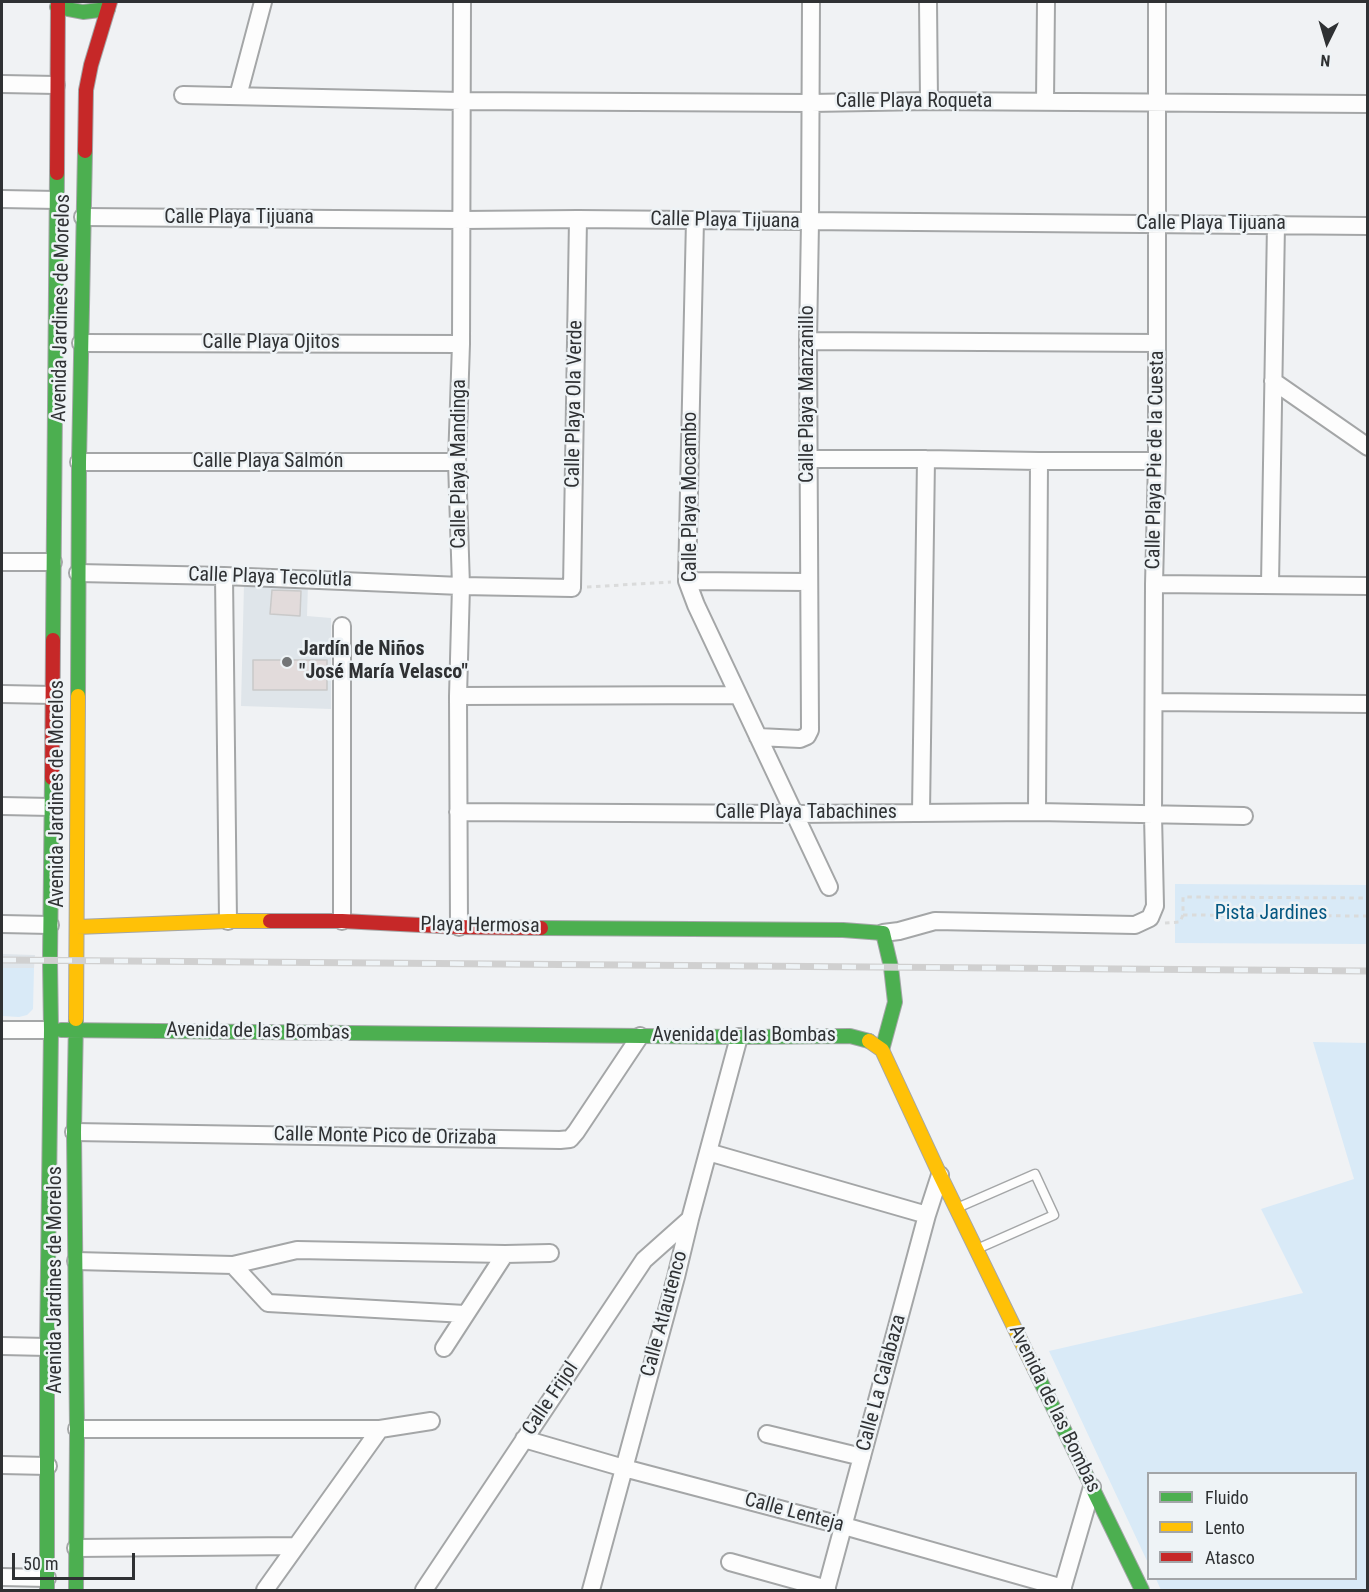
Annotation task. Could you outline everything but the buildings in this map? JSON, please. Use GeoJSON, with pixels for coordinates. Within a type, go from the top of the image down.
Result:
{"type":"FeatureCollection","features":[{"type":"Feature","properties":{"kind":"main road"},"geometry":{"type":"LineString","coordinates":[[57,4],[83,12],[109,5]]}},
{"type":"Feature","properties":{"kind":"main road","name":"Avenida Jardines de Morelos"},"geometry":{"type":"LineString","coordinates":[[57,4],[51,1030],[46,1347],[48,1466],[62,1524],[76,1548],[76,1590]]}},
{"type":"Feature","properties":{"kind":"main road","name":"Avenida Jardines de Morelos"},"geometry":{"type":"LineString","coordinates":[[47,1584],[62,1524],[76,1429],[74,1131],[83,217],[86,90],[91,64],[109,5]]}},
{"type":"Feature","properties":{"kind":"main road"},"geometry":{"type":"LineString","coordinates":[[52,630],[78,630]]}},
{"type":"Feature","properties":{"kind":"main road","name":"Playa Hermosa"},"geometry":{"type":"LineString","coordinates":[[77,927],[228,921],[342,921],[459,927],[843,930],[883,933]]}},
{"type":"Feature","properties":{"kind":"main road"},"geometry":{"type":"LineString","coordinates":[[882,1050],[895,1002],[891,967],[883,933]]}},
{"type":"Feature","properties":{"kind":"main road","name":"Avenida de las Bombas"},"geometry":{"type":"LineString","coordinates":[[51,1030],[850,1036],[868,1040],[882,1050],[940,1175],[1142,1590]]}},
{"type":"Feature","properties":{"kind":"street"},"geometry":{"type":"LineString","coordinates":[[238,96],[263,2]]}},
{"type":"Feature","properties":{"kind":"street","name":"Calle Playa Mandinga"},"geometry":{"type":"LineString","coordinates":[[459,927],[458,696],[461,586],[458,462],[461,344],[462,2]]}},
{"type":"Feature","properties":{"kind":"street","name":"Calle Playa Manzanillo"},"geometry":{"type":"LineString","coordinates":[[758,737],[800,739],[807,736],[810,730],[808,341],[811,2]]}},
{"type":"Feature","properties":{"kind":"street"},"geometry":{"type":"LineString","coordinates":[[928,2],[929,100]]}},
{"type":"Feature","properties":{"kind":"street"},"geometry":{"type":"LineString","coordinates":[[1046,2],[1046,102]]}},
{"type":"Feature","properties":{"kind":"street","name":"Calle Playa Pie de la Cuesta"},"geometry":{"type":"LineString","coordinates":[[1150,918],[1155,906],[1153,815],[1157,461],[1156,2]]}},
{"type":"Feature","properties":{"kind":"street"},"geometry":{"type":"LineString","coordinates":[[2,84],[56,84]]}},
{"type":"Feature","properties":{"kind":"street","name":"Calle Playa Roqueta"},"geometry":{"type":"LineString","coordinates":[[183,95],[461,101],[811,103],[929,100],[1368,104]]}},
{"type":"Feature","properties":{"kind":"street"},"geometry":{"type":"LineString","coordinates":[[2,199],[57,200]]}},
{"type":"Feature","properties":{"kind":"street","name":"Calle Playa Tijuana"},"geometry":{"type":"LineString","coordinates":[[83,217],[1368,226]]}},
{"type":"Feature","properties":{"kind":"street","name":"Calle Playa Ola Verde"},"geometry":{"type":"LineString","coordinates":[[572,588],[578,219]]}},
{"type":"Feature","properties":{"kind":"street","name":"Calle Playa Mocambo"},"geometry":{"type":"LineString","coordinates":[[695,220],[687,581],[696,605],[829,887]]}},
{"type":"Feature","properties":{"kind":"street"},"geometry":{"type":"LineString","coordinates":[[1270,584],[1275,224]]}},
{"type":"Feature","properties":{"kind":"street"},"geometry":{"type":"LineString","coordinates":[[808,341],[1157,343]]}},
{"type":"Feature","properties":{"kind":"street","name":"Calle Playa Ojitos"},"geometry":{"type":"LineString","coordinates":[[81,343],[461,344]]}},
{"type":"Feature","properties":{"kind":"street"},"geometry":{"type":"LineString","coordinates":[[1274,381],[1368,447]]}},
{"type":"Feature","properties":{"kind":"street"},"geometry":{"type":"LineString","coordinates":[[808,459],[1157,461]]}},
{"type":"Feature","properties":{"kind":"street"},"geometry":{"type":"LineString","coordinates":[[921,812],[926,459]]}},
{"type":"Feature","properties":{"kind":"street"},"geometry":{"type":"LineString","coordinates":[[1037,812],[1039,461]]}},
{"type":"Feature","properties":{"kind":"street","name":"Calle Playa Salmón"},"geometry":{"type":"LineString","coordinates":[[79,462],[458,462]]}},
{"type":"Feature","properties":{"kind":"street"},"geometry":{"type":"LineString","coordinates":[[2,562],[53,562]]}},
{"type":"Feature","properties":{"kind":"street","name":"Calle Playa Tecolutla"},"geometry":{"type":"LineString","coordinates":[[78,573],[572,588]]}},
{"type":"Feature","properties":{"kind":"street"},"geometry":{"type":"LineString","coordinates":[[224,576],[228,921]]}},
{"type":"Feature","properties":{"kind":"street"},"geometry":{"type":"LineString","coordinates":[[687,581],[808,582]]}},
{"type":"Feature","properties":{"kind":"street"},"geometry":{"type":"LineString","coordinates":[[1154,584],[1368,586]]}},
{"type":"Feature","properties":{"kind":"street"},"geometry":{"type":"LineString","coordinates":[[342,626],[342,921]]}},
{"type":"Feature","properties":{"kind":"street"},"geometry":{"type":"LineString","coordinates":[[2,694],[53,695]]}},
{"type":"Feature","properties":{"kind":"street"},"geometry":{"type":"LineString","coordinates":[[458,696],[738,695]]}},
{"type":"Feature","properties":{"kind":"street"},"geometry":{"type":"LineString","coordinates":[[1154,702],[1368,704]]}},
{"type":"Feature","properties":{"kind":"street"},"geometry":{"type":"LineString","coordinates":[[2,806],[51,807]]}},
{"type":"Feature","properties":{"kind":"street","name":"Calle Playa Tabachines"},"geometry":{"type":"LineString","coordinates":[[458,812],[795,814],[1037,812],[1244,816]]}},
{"type":"Feature","properties":{"kind":"street","name":"Playa Hermosa"},"geometry":{"type":"LineString","coordinates":[[883,933],[935,921],[1135,924],[1150,918]]}},
{"type":"Feature","properties":{"kind":"street"},"geometry":{"type":"LineString","coordinates":[[2,924],[50,925]]}},
{"type":"Feature","properties":{"kind":"street","name":"Avenida de las Bombas"},"geometry":{"type":"LineString","coordinates":[[2,1030],[51,1030]]}},
{"type":"Feature","properties":{"kind":"street","name":"Calle Monte Pico de Orizaba"},"geometry":{"type":"LineString","coordinates":[[74,1131],[570,1139],[640,1036]]}},
{"type":"Feature","properties":{"kind":"street","name":"Calle Atlautenco"},"geometry":{"type":"LineString","coordinates":[[591,1590],[739,1036]]}},
{"type":"Feature","properties":{"kind":"street"},"geometry":{"type":"LineString","coordinates":[[708,1152],[927,1215]]}},
{"type":"Feature","properties":{"kind":"street","name":"Calle La Calabaza"},"geometry":{"type":"LineString","coordinates":[[826,1589],[927,1215],[940,1175]]}},
{"type":"Feature","properties":{"kind":"street","name":"Calle Frijol"},"geometry":{"type":"LineString","coordinates":[[424,1590],[644,1260],[690,1219]]}},
{"type":"Feature","properties":{"kind":"street"},"geometry":{"type":"LineString","coordinates":[[76,1261],[233,1265],[297,1250],[550,1253]]}},
{"type":"Feature","properties":{"kind":"street"},"geometry":{"type":"LineString","coordinates":[[444,1348],[505,1254]]}},
{"type":"Feature","properties":{"kind":"street"},"geometry":{"type":"LineString","coordinates":[[233,1265],[268,1303],[465,1314]]}},
{"type":"Feature","properties":{"kind":"street"},"geometry":{"type":"LineString","coordinates":[[2,1346],[46,1347]]}},
{"type":"Feature","properties":{"kind":"street"},"geometry":{"type":"LineString","coordinates":[[76,1429],[380,1429],[431,1421]]}},
{"type":"Feature","properties":{"kind":"street"},"geometry":{"type":"LineString","coordinates":[[265,1590],[380,1429]]}},
{"type":"Feature","properties":{"kind":"street"},"geometry":{"type":"LineString","coordinates":[[767,1434],[862,1457]]}},
{"type":"Feature","properties":{"kind":"street","name":"Calle Lenteja"},"geometry":{"type":"LineString","coordinates":[[524,1439],[844,1526],[1063,1589]]}},
{"type":"Feature","properties":{"kind":"street"},"geometry":{"type":"LineString","coordinates":[[2,1466],[48,1466]]}},
{"type":"Feature","properties":{"kind":"street"},"geometry":{"type":"LineString","coordinates":[[1063,1589],[1092,1488]]}},
{"type":"Feature","properties":{"kind":"street"},"geometry":{"type":"LineString","coordinates":[[76,1548],[296,1546]]}},
{"type":"Feature","properties":{"kind":"street"},"geometry":{"type":"LineString","coordinates":[[730,1562],[826,1589]]}},
{"type":"Feature","properties":{"kind":"street"},"geometry":{"type":"LineString","coordinates":[[2,1577],[47,1584]]}},
{"type":"Feature","properties":{"kind":"lane"},"geometry":{"type":"LineString","coordinates":[[956,1208],[1035,1174],[1054,1215],[976,1249]]}},
{"type":"Feature","properties":{"kind":"path"},"geometry":{"type":"LineString","coordinates":[[572,588],[687,581]]}},
{"type":"Feature","properties":{"kind":"path"},"geometry":{"type":"LineString","coordinates":[[1368,898],[1183,897],[1183,915],[1368,916]]}},
{"type":"Feature","properties":{"kind":"shaded area","name":"Jardín de Niños \"José María Velasco\""},"geometry":{"type":"Polygon","coordinates":[[[244,584],[308,584],[307,616],[331,618],[331,709],[241,706],[244,584]]]}},
{"type":"Feature","properties":{"kind":"shaded area"},"geometry":{"type":"Polygon","coordinates":[[[2,954],[35,955],[34,968],[2,968],[2,954]]]}},
{"type":"Feature","properties":{"kind":"green space","name":"Pista Jardines"},"geometry":{"type":"Polygon","coordinates":[[[1175,884],[1367,885],[1367,944],[1175,943],[1175,884]]]}},
{"type":"Feature","properties":{"kind":"green space"},"geometry":{"type":"Polygon","coordinates":[[[2,968],[34,968],[33,1009],[27,1015],[2,1016],[2,968]]]}},
{"type":"Feature","properties":{"kind":"green space"},"geometry":{"type":"Polygon","coordinates":[[[1313,1042],[1367,1043],[1367,1590],[1161,1590],[1156,1580],[1357,1580],[1357,1472],[1147,1472],[1147,1561],[1049,1351],[1303,1293],[1261,1209],[1354,1179],[1313,1042]]]}},
{"type":"Feature","properties":{"kind":"railway"},"geometry":{"type":"LineString","coordinates":[[2,960],[1368,971]]}},
{"type":"Feature","properties":{"kind":"traffic: fast"},"geometry":{"type":"LineString","coordinates":[[57,7],[83,12],[108,9]]}},
{"type":"Feature","properties":{"kind":"traffic: fast"},"geometry":{"type":"LineString","coordinates":[[78,696],[79,462],[85,151]]}},
{"type":"Feature","properties":{"kind":"traffic: fast"},"geometry":{"type":"LineString","coordinates":[[53,640],[57,173]]}},
{"type":"Feature","properties":{"kind":"traffic: fast"},"geometry":{"type":"LineString","coordinates":[[47,1590],[52,778]]}},
{"type":"Feature","properties":{"kind":"traffic: fast"},"geometry":{"type":"LineString","coordinates":[[541,928],[843,930],[883,933],[891,967],[895,1002],[882,1050]]}},
{"type":"Feature","properties":{"kind":"traffic: fast"},"geometry":{"type":"LineString","coordinates":[[76,1019],[74,1132],[76,1590]]}},
{"type":"Feature","properties":{"kind":"traffic: fast"},"geometry":{"type":"LineString","coordinates":[[61,1030],[739,1037],[850,1036],[869,1041]]}},
{"type":"Feature","properties":{"kind":"traffic: fast"},"geometry":{"type":"LineString","coordinates":[[1035,1370],[1142,1590]]}},
{"type":"Feature","properties":{"kind":"traffic: slow"},"geometry":{"type":"LineString","coordinates":[[76,1019],[78,696]]}},
{"type":"Feature","properties":{"kind":"traffic: slow"},"geometry":{"type":"LineString","coordinates":[[77,927],[270,921]]}},
{"type":"Feature","properties":{"kind":"traffic: slow"},"geometry":{"type":"LineString","coordinates":[[869,1041],[882,1050],[1035,1370]]}},
{"type":"Feature","properties":{"kind":"traffic: jam"},"geometry":{"type":"LineString","coordinates":[[57,173],[58,2]]}},
{"type":"Feature","properties":{"kind":"traffic: jam"},"geometry":{"type":"LineString","coordinates":[[85,151],[86,90],[110,2]]}},
{"type":"Feature","properties":{"kind":"traffic: jam"},"geometry":{"type":"LineString","coordinates":[[52,778],[53,640]]}},
{"type":"Feature","properties":{"kind":"traffic: jam"},"geometry":{"type":"LineString","coordinates":[[270,921],[342,921],[459,927],[541,928]]}},
{"type":"Feature","properties":{"kind":"place","name":"Jardín de Niños \"José María Velasco\""},"geometry":{"type":"Point","coordinates":[287,662]}}]}
